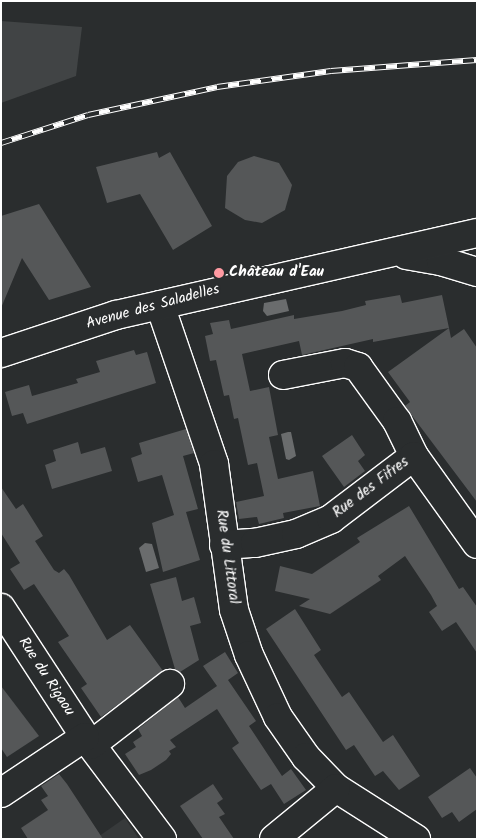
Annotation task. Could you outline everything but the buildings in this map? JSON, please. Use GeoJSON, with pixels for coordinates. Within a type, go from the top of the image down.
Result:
{"type":"FeatureCollection","features":[{"type":"Feature","properties":{"kind":"street","name":"Avenue des Saladelles"},"geometry":{"type":"LineString","coordinates":[[1,354],[108,318],[245,284],[397,253],[477,233]]}},
{"type":"Feature","properties":{"kind":"street","name":"Avenue des Saladelles"},"geometry":{"type":"LineString","coordinates":[[397,253],[441,261],[477,272]]}},
{"type":"Feature","properties":{"kind":"street"},"geometry":{"type":"LineString","coordinates":[[477,256],[477,264]]}},
{"type":"Feature","properties":{"kind":"street","name":"Rue du Littoral"},"geometry":{"type":"LineString","coordinates":[[160,305],[214,464],[234,610],[249,655],[278,718],[306,758],[336,788],[416,839]]}},
{"type":"Feature","properties":{"kind":"street"},"geometry":{"type":"LineString","coordinates":[[282,375],[345,363],[358,367],[397,421],[414,456]]}},
{"type":"Feature","properties":{"kind":"street","name":"Rue des Fifres"},"geometry":{"type":"LineString","coordinates":[[224,545],[255,543],[296,534],[331,519],[414,456],[477,544]]}},
{"type":"Feature","properties":{"kind":"street","name":"Rue du Rigaou"},"geometry":{"type":"LineString","coordinates":[[1,608],[88,741],[162,839]]}},
{"type":"Feature","properties":{"kind":"street"},"geometry":{"type":"LineString","coordinates":[[1,793],[88,741],[170,684]]}},
{"type":"Feature","properties":{"kind":"street"},"geometry":{"type":"LineString","coordinates":[[274,839],[336,788]]}},
{"type":"Feature","properties":{"kind":"shaded area"},"geometry":{"type":"Polygon","coordinates":[[[1,21],[82,27],[76,76],[1,103],[1,21]]]}},
{"type":"Feature","properties":{"kind":"shaded area"},"geometry":{"type":"Polygon","coordinates":[[[286,299],[289,311],[267,316],[263,311],[264,303],[286,299]]]}},
{"type":"Feature","properties":{"kind":"shaded area"},"geometry":{"type":"Polygon","coordinates":[[[291,432],[296,456],[289,460],[286,459],[281,434],[291,432]]]}},
{"type":"Feature","properties":{"kind":"shaded area"},"geometry":{"type":"Polygon","coordinates":[[[145,543],[152,544],[159,568],[146,572],[139,548],[145,543]]]}},
{"type":"Feature","properties":{"kind":"shaded area"},"geometry":{"type":"Polygon","coordinates":[[[125,818],[139,839],[95,839],[125,818]]]}},
{"type":"Feature","properties":{"kind":"railway"},"geometry":{"type":"LineString","coordinates":[[1,143],[88,115],[217,87],[331,71],[477,60]]}},
{"type":"Feature","properties":{"kind":"place","name":"Château d'Eau"},"geometry":{"type":"Point","coordinates":[219,273]}}]}
